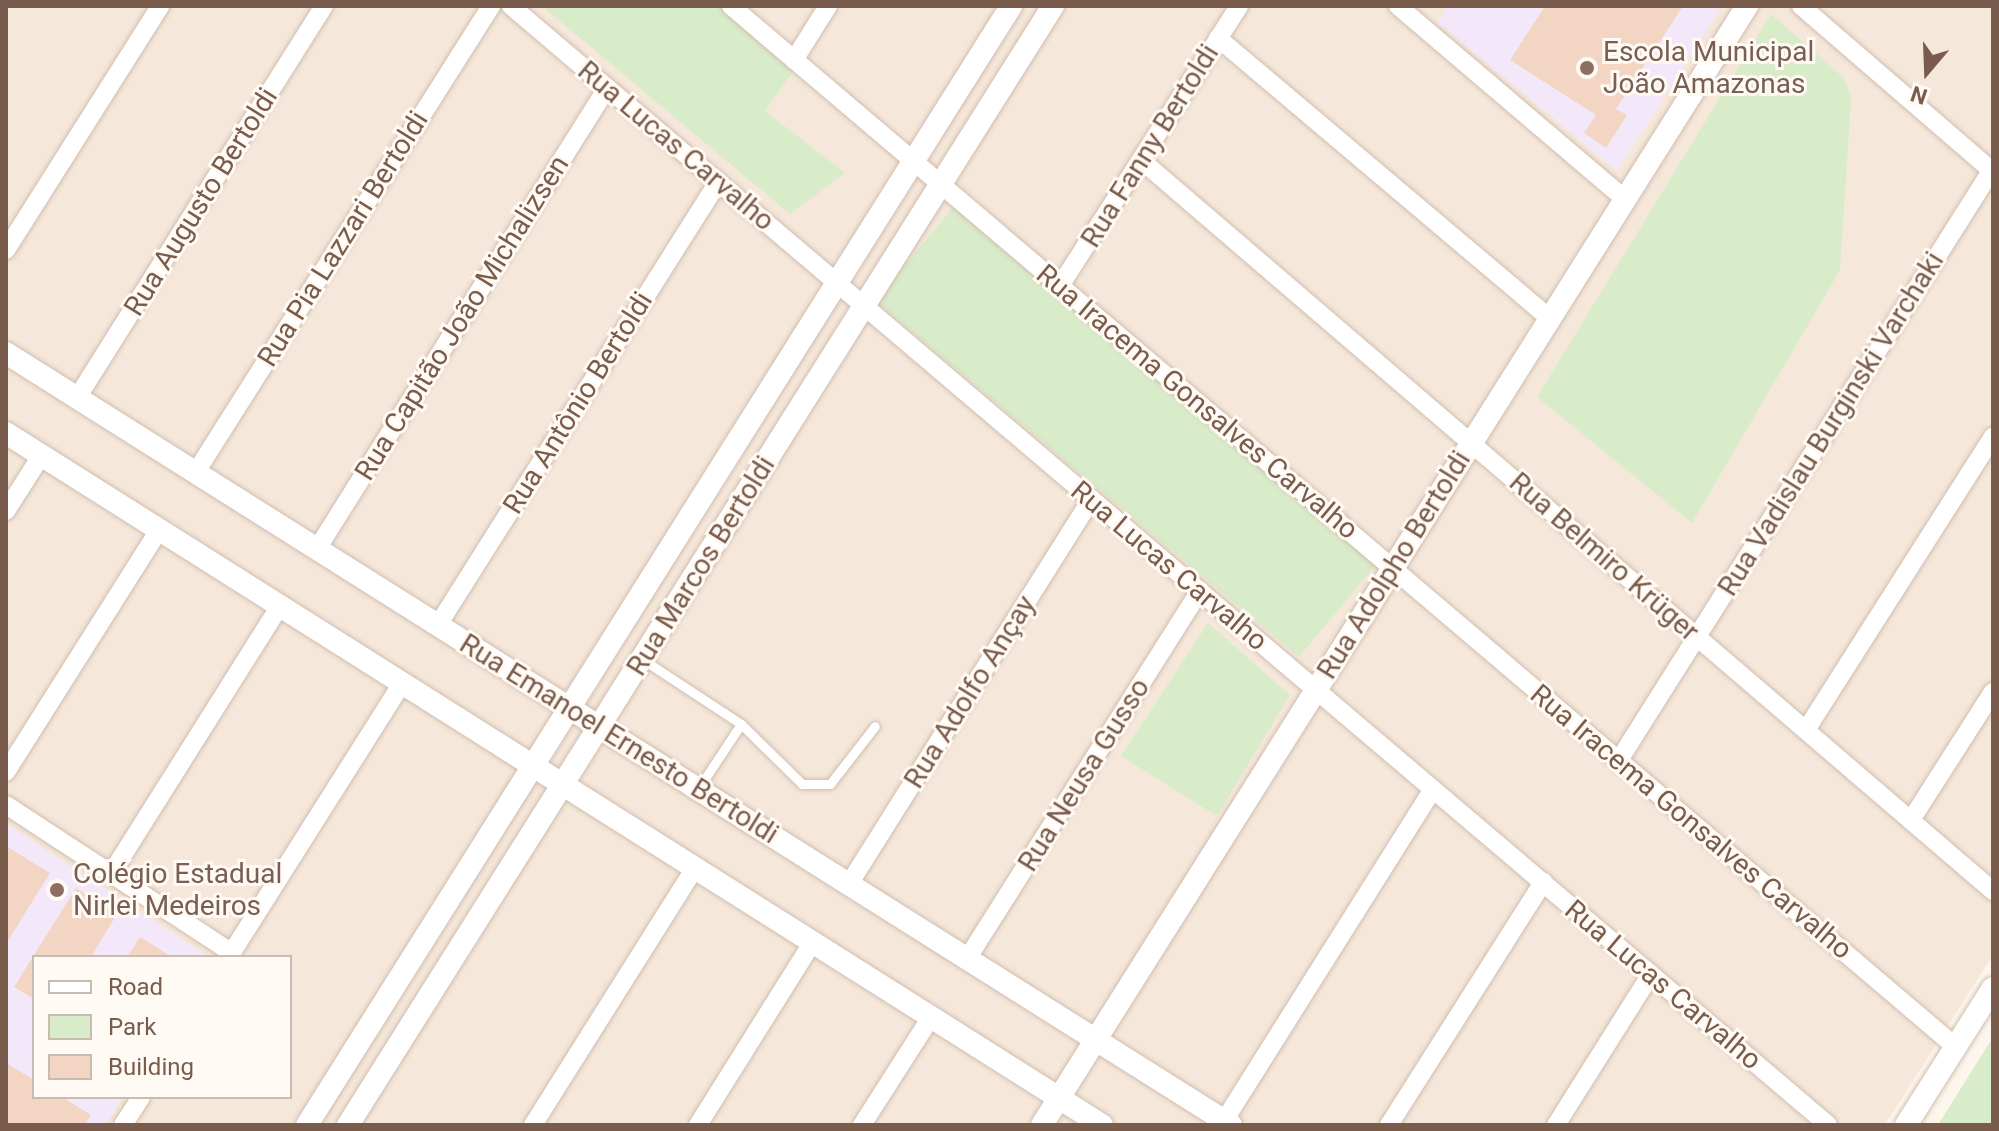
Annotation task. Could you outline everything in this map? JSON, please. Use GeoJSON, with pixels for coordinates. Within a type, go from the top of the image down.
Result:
{"type":"FeatureCollection","features":[{"type":"Feature","properties":{"kind":"street"},"geometry":{"type":"LineString","coordinates":[[6,250],[160,6]]}},
{"type":"Feature","properties":{"kind":"street","name":"Rua Augusto Bertoldi"},"geometry":{"type":"LineString","coordinates":[[77,398],[324,6]]}},
{"type":"Feature","properties":{"kind":"street","name":"Rua Pia Lazzari Bertoldi"},"geometry":{"type":"LineString","coordinates":[[196,472],[491,6]]}},
{"type":"Feature","properties":{"kind":"street","name":"Rua Lucas Carvalho"},"geometry":{"type":"LineString","coordinates":[[511,6],[1828,1125]]}},
{"type":"Feature","properties":{"kind":"street","name":"Rua Iracema Gonsalves Carvalho"},"geometry":{"type":"LineString","coordinates":[[731,6],[1956,1047]]}},
{"type":"Feature","properties":{"kind":"street"},"geometry":{"type":"LineString","coordinates":[[794,60],[828,6]]}},
{"type":"Feature","properties":{"kind":"street","name":"Rua Marcos Bertoldi"},"geometry":{"type":"LineString","coordinates":[[307,1125],[1011,6]]}},
{"type":"Feature","properties":{"kind":"street","name":"Rua Marcos Bertoldi"},"geometry":{"type":"LineString","coordinates":[[348,1125],[1053,6]]}},
{"type":"Feature","properties":{"kind":"street","name":"Rua Fanny Bertoldi"},"geometry":{"type":"LineString","coordinates":[[1060,286],[1239,6]]}},
{"type":"Feature","properties":{"kind":"street"},"geometry":{"type":"LineString","coordinates":[[1398,6],[1625,199]]}},
{"type":"Feature","properties":{"kind":"street","name":"Rua Adolpho Bertoldi"},"geometry":{"type":"LineString","coordinates":[[1042,1125],[1747,6]]}},
{"type":"Feature","properties":{"kind":"street"},"geometry":{"type":"LineString","coordinates":[[1801,6],[1993,170]]}},
{"type":"Feature","properties":{"kind":"street"},"geometry":{"type":"LineString","coordinates":[[1218,38],[1550,319]]}},
{"type":"Feature","properties":{"kind":"street","name":"Rua Capitão João Michalizsen"},"geometry":{"type":"LineString","coordinates":[[317,549],[607,88]]}},
{"type":"Feature","properties":{"kind":"street","name":"Rua Belmiro Krüger"},"geometry":{"type":"LineString","coordinates":[[1141,160],[1993,891]]}},
{"type":"Feature","properties":{"kind":"street","name":"Rua Vadislau Burginski Varchaki"},"geometry":{"type":"LineString","coordinates":[[1619,760],[1993,170]]}},
{"type":"Feature","properties":{"kind":"street","name":"Rua Antônio Bertoldi"},"geometry":{"type":"LineString","coordinates":[[438,625],[718,182]]}},
{"type":"Feature","properties":{"kind":"street","name":"Rua Emanoel Ernesto Bertoldi"},"geometry":{"type":"LineString","coordinates":[[6,353],[1228,1123]]}},
{"type":"Feature","properties":{"kind":"street"},"geometry":{"type":"LineString","coordinates":[[6,433],[1102,1125]]}},
{"type":"Feature","properties":{"kind":"street"},"geometry":{"type":"LineString","coordinates":[[1806,730],[1993,437]]}},
{"type":"Feature","properties":{"kind":"street"},"geometry":{"type":"LineString","coordinates":[[6,511],[41,456]]}},
{"type":"Feature","properties":{"kind":"street","name":"Rua Adolfo Ançay"},"geometry":{"type":"LineString","coordinates":[[849,884],[1091,499]]}},
{"type":"Feature","properties":{"kind":"street"},"geometry":{"type":"LineString","coordinates":[[6,772],[159,530]]}},
{"type":"Feature","properties":{"kind":"street","name":"Rua Neusa Gusso"},"geometry":{"type":"LineString","coordinates":[[967,959],[1200,591]]}},
{"type":"Feature","properties":{"kind":"street"},"geometry":{"type":"LineString","coordinates":[[111,874],[280,606]]}},
{"type":"Feature","properties":{"kind":"street"},"geometry":{"type":"LineString","coordinates":[[6,805],[230,955],[402,683]]}},
{"type":"Feature","properties":{"kind":"street"},"geometry":{"type":"LineString","coordinates":[[1911,820],[1993,692]]}},
{"type":"Feature","properties":{"kind":"street"},"geometry":{"type":"LineString","coordinates":[[1228,1123],[1433,789]]}},
{"type":"Feature","properties":{"kind":"street"},"geometry":{"type":"LineString","coordinates":[[533,1125],[695,868]]}},
{"type":"Feature","properties":{"kind":"street"},"geometry":{"type":"LineString","coordinates":[[1389,1125],[1543,882]]}},
{"type":"Feature","properties":{"kind":"street"},"geometry":{"type":"LineString","coordinates":[[698,1125],[813,942]]}},
{"type":"Feature","properties":{"kind":"street"},"geometry":{"type":"LineString","coordinates":[[1556,1125],[1651,974]]}},
{"type":"Feature","properties":{"kind":"street"},"geometry":{"type":"LineString","coordinates":[[1906,1125],[1993,988]]}},
{"type":"Feature","properties":{"kind":"street"},"geometry":{"type":"LineString","coordinates":[[862,1125],[931,1017]]}},
{"type":"Feature","properties":{"kind":"street"},"geometry":{"type":"LineString","coordinates":[[123,1125],[140,1099]]}},
{"type":"Feature","properties":{"kind":"lane"},"geometry":{"type":"LineString","coordinates":[[642,659],[741,724],[786,774],[823,789],[875,726]]}},
{"type":"Feature","properties":{"kind":"lane"},"geometry":{"type":"LineString","coordinates":[[698,789],[741,724]]}},
{"type":"Feature","properties":{"kind":"shaded area"},"geometry":{"type":"Polygon","coordinates":[[[6,6],[1993,6],[1993,955],[1885,1125],[6,1125],[6,6]]]}},
{"type":"Feature","properties":{"kind":"shaded area","name":"Escola Municipal João Amazonas"},"geometry":{"type":"Polygon","coordinates":[[[1448,6],[1722,6],[1617,171],[1438,23],[1448,6]]]}},
{"type":"Feature","properties":{"kind":"shaded area","name":"Colégio Estadual Nirlei Medeiros"},"geometry":{"type":"Polygon","coordinates":[[[6,824],[205,955],[32,955],[32,1099],[122,1099],[105,1125],[6,1125],[6,824]]]}},
{"type":"Feature","properties":{"kind":"green space"},"geometry":{"type":"Polygon","coordinates":[[[542,6],[723,6],[797,66],[765,111],[845,173],[790,214],[542,6]]]}},
{"type":"Feature","properties":{"kind":"green space"},"geometry":{"type":"Polygon","coordinates":[[[1771,14],[1844,78],[1851,98],[1840,270],[1692,523],[1537,397],[1771,14]]]}},
{"type":"Feature","properties":{"kind":"green space"},"geometry":{"type":"Polygon","coordinates":[[[955,205],[1379,561],[1299,657],[875,301],[955,205]]]}},
{"type":"Feature","properties":{"kind":"green space"},"geometry":{"type":"Polygon","coordinates":[[[1208,623],[1290,695],[1217,816],[1121,756],[1208,623]]]}},
{"type":"Feature","properties":{"kind":"green space"},"geometry":{"type":"Polygon","coordinates":[[[1993,1037],[1993,1125],[1938,1125],[1993,1037]]]}},
{"type":"Feature","properties":{"kind":"building"},"geometry":{"type":"Polygon","coordinates":[[[1545,6],[1683,6],[1616,109],[1627,115],[1606,148],[1584,133],[1596,115],[1510,60],[1545,6]]]}},
{"type":"Feature","properties":{"kind":"building"},"geometry":{"type":"Polygon","coordinates":[[[6,846],[50,873],[6,944],[6,846]]]}},
{"type":"Feature","properties":{"kind":"building"},"geometry":{"type":"Polygon","coordinates":[[[76,888],[117,914],[92,955],[34,955],[76,888]]]}},
{"type":"Feature","properties":{"kind":"building"},"geometry":{"type":"Polygon","coordinates":[[[140,937],[169,955],[128,955],[140,937]]]}},
{"type":"Feature","properties":{"kind":"building"},"geometry":{"type":"Polygon","coordinates":[[[32,958],[32,998],[14,987],[32,958]]]}},
{"type":"Feature","properties":{"kind":"building"},"geometry":{"type":"Polygon","coordinates":[[[6,1063],[32,1079],[32,1099],[65,1099],[91,1115],[84,1125],[6,1125],[6,1063]]]}},
{"type":"Feature","properties":{"kind":"place","name":"Escola Municipal João Amazonas"},"geometry":{"type":"Point","coordinates":[1587,68]}},
{"type":"Feature","properties":{"kind":"place","name":"Colégio Estadual Nirlei Medeiros"},"geometry":{"type":"Point","coordinates":[57,890]}}]}
